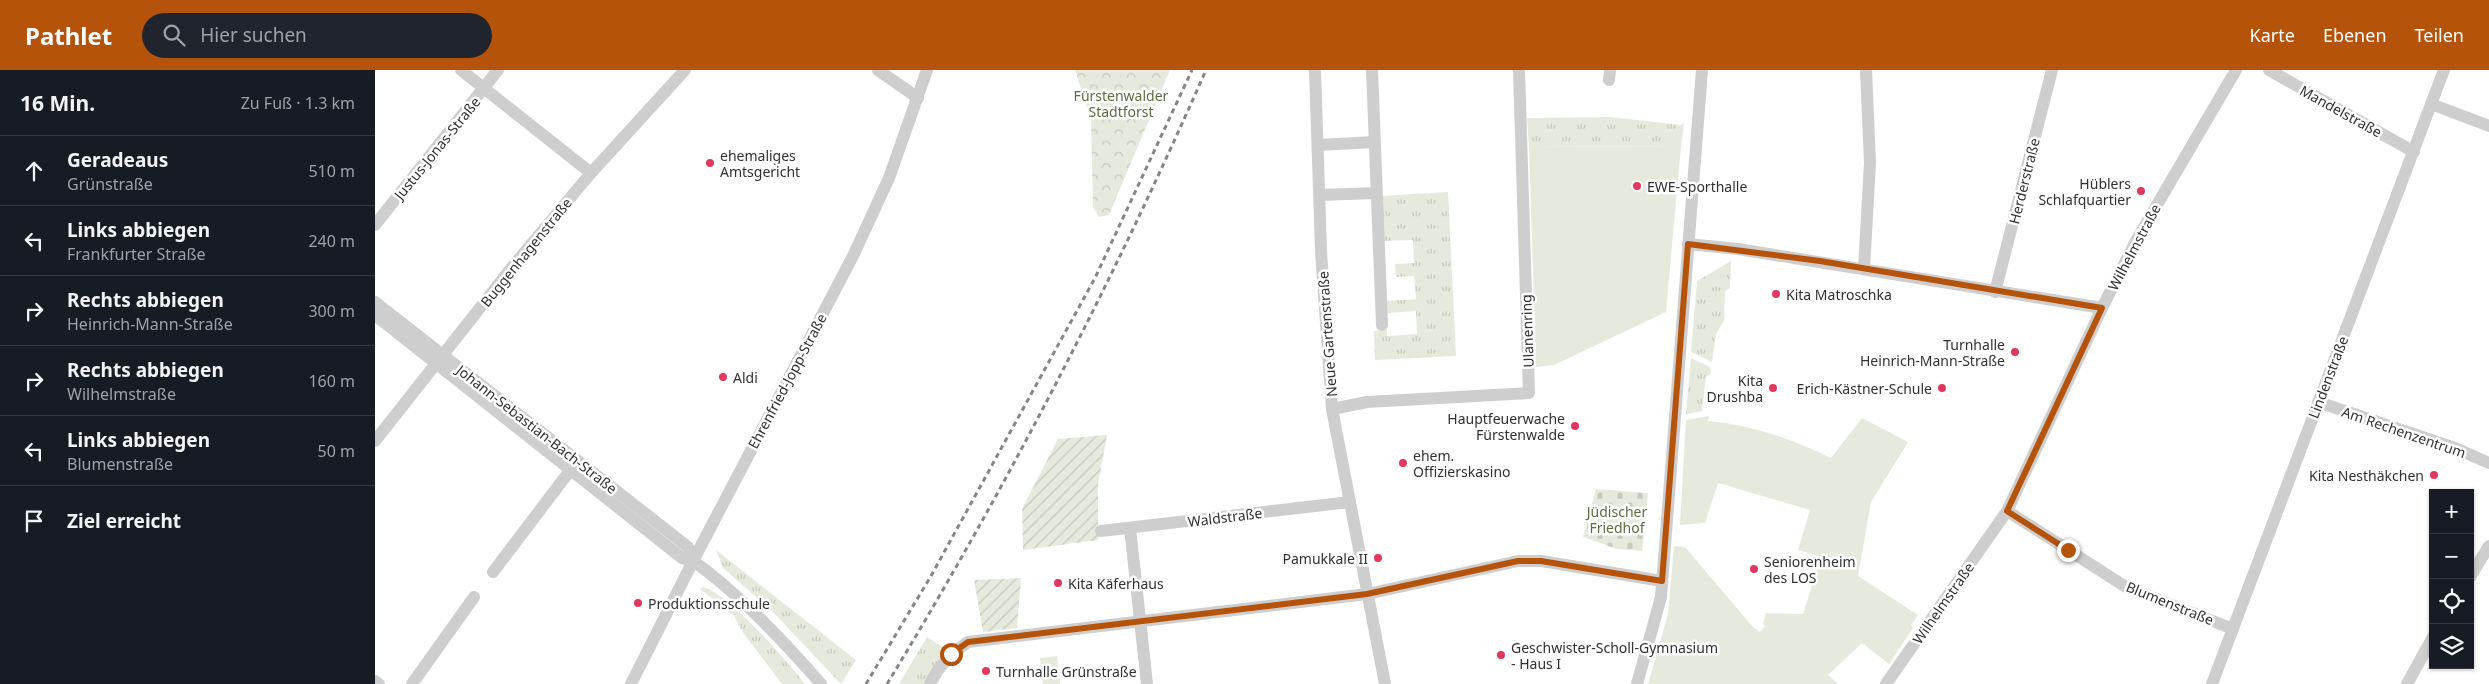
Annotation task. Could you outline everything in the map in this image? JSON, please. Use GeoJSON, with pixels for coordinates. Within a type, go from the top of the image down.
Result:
{"type":"FeatureCollection","features":[{"type":"Feature","properties":{"kind":"street"},"geometry":{"type":"LineString","coordinates":[[461,70],[591,173]]}},
{"type":"Feature","properties":{"kind":"street","name":"Justus-Jonas-Straße"},"geometry":{"type":"LineString","coordinates":[[375,225],[499,70]]}},
{"type":"Feature","properties":{"kind":"street","name":"Buggenhagenstraße"},"geometry":{"type":"LineString","coordinates":[[375,441],[513,266],[591,173],[685,70]]}},
{"type":"Feature","properties":{"kind":"street"},"geometry":{"type":"LineString","coordinates":[[877,70],[918,98]]}},
{"type":"Feature","properties":{"kind":"street","name":"Ehrenfried-Jopp-Straße"},"geometry":{"type":"LineString","coordinates":[[631,684],[693,561],[853,256],[889,178],[927,70]]}},
{"type":"Feature","properties":{"kind":"street","name":"Neue Gartenstraße"},"geometry":{"type":"LineString","coordinates":[[1315,70],[1323,286],[1332,409],[1385,684]]}},
{"type":"Feature","properties":{"kind":"street"},"geometry":{"type":"LineString","coordinates":[[1372,70],[1382,325]]}},
{"type":"Feature","properties":{"kind":"street","name":"Ulanenring"},"geometry":{"type":"LineString","coordinates":[[1332,409],[1367,402],[1529,393],[1519,70]]}},
{"type":"Feature","properties":{"kind":"street"},"geometry":{"type":"LineString","coordinates":[[1637,684],[1655,621],[1662,581],[1701,70]]}},
{"type":"Feature","properties":{"kind":"street"},"geometry":{"type":"LineString","coordinates":[[1864,269],[1870,163],[1866,70]]}},
{"type":"Feature","properties":{"kind":"street","name":"Herderstraße"},"geometry":{"type":"LineString","coordinates":[[1995,292],[2052,70]]}},
{"type":"Feature","properties":{"kind":"street","name":"Wilhelmstraße"},"geometry":{"type":"LineString","coordinates":[[1885,684],[2007,511],[2102,308],[2140,234],[2236,70]]}},
{"type":"Feature","properties":{"kind":"street","name":"Mandelstraße"},"geometry":{"type":"LineString","coordinates":[[2269,70],[2414,152]]}},
{"type":"Feature","properties":{"kind":"street","name":"Lindenstraße"},"geometry":{"type":"LineString","coordinates":[[2214,684],[2318,402],[2444,70]]}},
{"type":"Feature","properties":{"kind":"street"},"geometry":{"type":"LineString","coordinates":[[2431,104],[2489,126]]}},
{"type":"Feature","properties":{"kind":"street"},"geometry":{"type":"LineString","coordinates":[[1319,145],[1375,142]]}},
{"type":"Feature","properties":{"kind":"street"},"geometry":{"type":"LineString","coordinates":[[1320,195],[1376,192]]}},
{"type":"Feature","properties":{"kind":"street"},"geometry":{"type":"LineString","coordinates":[[1688,244],[1738,249],[2102,308]]}},
{"type":"Feature","properties":{"kind":"street","name":"Johann-Sebastian-Bach-Straße"},"geometry":{"type":"LineString","coordinates":[[375,302],[440,360],[574,466],[688,547],[693,561],[741,599],[782,639],[821,684]]}},
{"type":"Feature","properties":{"kind":"street","name":"Johann-Sebastian-Bach-Straße"},"geometry":{"type":"LineString","coordinates":[[375,315],[440,360]]}},
{"type":"Feature","properties":{"kind":"street","name":"Am Rechenzentrum"},"geometry":{"type":"LineString","coordinates":[[2318,402],[2455,448],[2489,463]]}},
{"type":"Feature","properties":{"kind":"street"},"geometry":{"type":"LineString","coordinates":[[493,572],[574,466]]}},
{"type":"Feature","properties":{"kind":"street","name":"Waldstraße"},"geometry":{"type":"LineString","coordinates":[[1101,532],[1350,502]]}},
{"type":"Feature","properties":{"kind":"street","name":"Blumenstraße"},"geometry":{"type":"LineString","coordinates":[[2007,511],[2126,587],[2233,629]]}},
{"type":"Feature","properties":{"kind":"street"},"geometry":{"type":"LineString","coordinates":[[1129,528],[1147,684]]}},
{"type":"Feature","properties":{"kind":"street"},"geometry":{"type":"LineString","coordinates":[[2474,570],[2489,546]]}},
{"type":"Feature","properties":{"kind":"street"},"geometry":{"type":"LineString","coordinates":[[930,684],[937,670],[951,654],[968,642],[1367,594],[1502,564],[1532,560],[1662,581]]}},
{"type":"Feature","properties":{"kind":"street"},"geometry":{"type":"LineString","coordinates":[[412,684],[474,597]]}},
{"type":"Feature","properties":{"kind":"street"},"geometry":{"type":"LineString","coordinates":[[2407,684],[2429,645]]}},
{"type":"Feature","properties":{"kind":"street"},"geometry":{"type":"LineString","coordinates":[[375,681],[379,684]]}},
{"type":"Feature","properties":{"kind":"green space","name":"Fürstenwalder Stadtforst"},"geometry":{"type":"Polygon","coordinates":[[[1075,70],[1170,70],[1109,215],[1099,217],[1093,207],[1091,120],[1075,70]]]}},
{"type":"Feature","properties":{"kind":"green space"},"geometry":{"type":"Polygon","coordinates":[[[1610,117],[1681,125],[1684,123],[1681,146],[1529,147],[1527,118],[1610,117]]]}},
{"type":"Feature","properties":{"kind":"green space"},"geometry":{"type":"Polygon","coordinates":[[[1681,146],[1666,312],[1554,365],[1536,367],[1529,147],[1681,146]]]}},
{"type":"Feature","properties":{"kind":"green space"},"geometry":{"type":"Polygon","coordinates":[[[1448,192],[1456,356],[1375,360],[1374,331],[1387,330],[1387,336],[1417,334],[1416,311],[1386,313],[1385,301],[1416,299],[1414,276],[1396,277],[1395,264],[1414,263],[1413,240],[1382,241],[1381,196],[1448,192]]]}},
{"type":"Feature","properties":{"kind":"green space"},"geometry":{"type":"Polygon","coordinates":[[[1731,261],[1730,288],[1725,291],[1724,321],[1716,334],[1712,362],[1691,352],[1697,281],[1731,261]]]}},
{"type":"Feature","properties":{"kind":"green space"},"geometry":{"type":"Polygon","coordinates":[[[1691,358],[1710,367],[1711,374],[1706,377],[1702,411],[1686,414],[1691,358]]]}},
{"type":"Feature","properties":{"kind":"green space"},"geometry":{"type":"Polygon","coordinates":[[[1709,416],[1708,421],[1756,429],[1831,458],[1862,418],[1908,442],[1871,502],[1858,576],[1918,615],[1911,625],[1913,628],[1889,664],[1862,643],[1828,675],[1838,684],[1648,684],[1668,614],[1674,546],[1685,547],[1753,627],[1760,632],[1765,626],[1763,624],[1766,613],[1803,614],[1821,557],[1798,550],[1810,510],[1718,483],[1705,523],[1680,525],[1686,420],[1709,416]]]}},
{"type":"Feature","properties":{"kind":"green space"},"geometry":{"type":"Polygon","coordinates":[[[1107,435],[1098,485],[1098,540],[1023,550],[1022,509],[1058,439],[1107,435]]]}},
{"type":"Feature","properties":{"kind":"green space","name":"Jüdischer Friedhof"},"geometry":{"type":"Polygon","coordinates":[[[1596,489],[1648,493],[1642,551],[1617,549],[1583,537],[1596,489]]]}},
{"type":"Feature","properties":{"kind":"green space"},"geometry":{"type":"Polygon","coordinates":[[[716,550],[856,660],[841,684],[770,609],[723,568],[716,550]]]}},
{"type":"Feature","properties":{"kind":"green space"},"geometry":{"type":"Polygon","coordinates":[[[1021,578],[1017,628],[983,632],[974,580],[1021,578]]]}},
{"type":"Feature","properties":{"kind":"green space"},"geometry":{"type":"Polygon","coordinates":[[[702,587],[713,591],[757,629],[805,684],[782,684],[742,631],[734,616],[700,589],[702,587]]]}},
{"type":"Feature","properties":{"kind":"green space"},"geometry":{"type":"Polygon","coordinates":[[[927,637],[947,650],[933,669],[926,684],[899,684],[927,637]]]}},
{"type":"Feature","properties":{"kind":"green space"},"geometry":{"type":"Polygon","coordinates":[[[1057,656],[1060,684],[1043,684],[1040,658],[1057,656]]]}},
{"type":"Feature","properties":{"kind":"railway"},"geometry":{"type":"LineString","coordinates":[[866,684],[931,576],[1095,278],[1192,70]]}},
{"type":"Feature","properties":{"kind":"railway"},"geometry":{"type":"LineString","coordinates":[[887,684],[974,535],[1057,382],[1134,227],[1206,70]]}},
{"type":"Feature","properties":{"kind":"place","name":"ehemaliges Amtsgericht"},"geometry":{"type":"Point","coordinates":[710,163]}},
{"type":"Feature","properties":{"kind":"place","name":"EWE-Sporthalle"},"geometry":{"type":"Point","coordinates":[1637,186]}},
{"type":"Feature","properties":{"kind":"place","name":"Hüblers Schlafquartier"},"geometry":{"type":"Point","coordinates":[2141,191]}},
{"type":"Feature","properties":{"kind":"place","name":"Kita Matroschka"},"geometry":{"type":"Point","coordinates":[1776,294]}},
{"type":"Feature","properties":{"kind":"place","name":"Turnhalle Heinrich-Mann-Straße"},"geometry":{"type":"Point","coordinates":[2015,352]}},
{"type":"Feature","properties":{"kind":"place","name":"Aldi"},"geometry":{"type":"Point","coordinates":[723,377]}},
{"type":"Feature","properties":{"kind":"place","name":"Kita Drushba"},"geometry":{"type":"Point","coordinates":[1773,388]}},
{"type":"Feature","properties":{"kind":"place","name":"Erich-Kästner-Schule"},"geometry":{"type":"Point","coordinates":[1942,388]}},
{"type":"Feature","properties":{"kind":"place","name":"Hauptfeuerwache Fürstenwalde"},"geometry":{"type":"Point","coordinates":[1575,426]}},
{"type":"Feature","properties":{"kind":"place","name":"ehem. Offizierskasino"},"geometry":{"type":"Point","coordinates":[1403,463]}},
{"type":"Feature","properties":{"kind":"place","name":"Kita Nesthäkchen"},"geometry":{"type":"Point","coordinates":[2434,475]}},
{"type":"Feature","properties":{"kind":"place","name":"Pamukkale II"},"geometry":{"type":"Point","coordinates":[1378,558]}},
{"type":"Feature","properties":{"kind":"place","name":"Seniorenheim des LOS"},"geometry":{"type":"Point","coordinates":[1754,569]}},
{"type":"Feature","properties":{"kind":"place","name":"Kita Käferhaus"},"geometry":{"type":"Point","coordinates":[1058,583]}},
{"type":"Feature","properties":{"kind":"place","name":"Produktionsschule"},"geometry":{"type":"Point","coordinates":[638,603]}},
{"type":"Feature","properties":{"kind":"place","name":"Geschwister-Scholl-Gymnasium - Haus I"},"geometry":{"type":"Point","coordinates":[1501,655]}},
{"type":"Feature","properties":{"kind":"place","name":"Turnhalle Grünstraße"},"geometry":{"type":"Point","coordinates":[986,671]}},
{"type":"Feature","properties":{"kind":"route"},"geometry":{"type":"LineString","coordinates":[[951,654],[968,642],[1367,594],[1518,561],[1541,561],[1662,581],[1688,244],[1820,261],[1995,292],[2102,308],[2015,498],[2007,511],[2068,550]]}}]}
